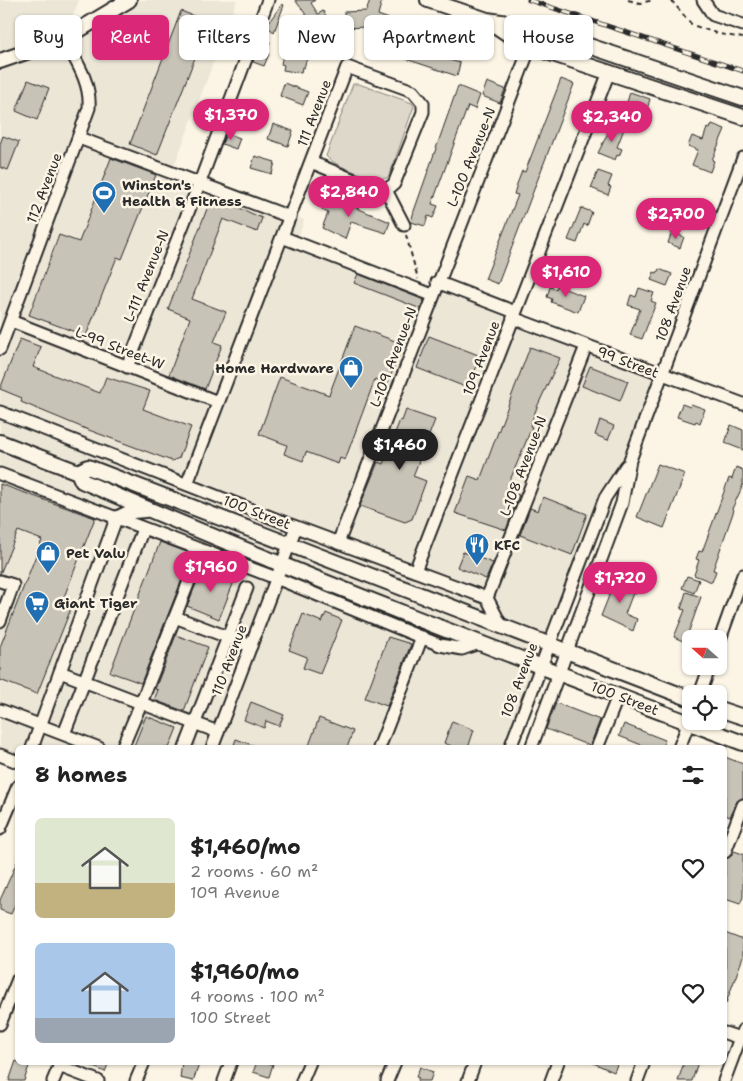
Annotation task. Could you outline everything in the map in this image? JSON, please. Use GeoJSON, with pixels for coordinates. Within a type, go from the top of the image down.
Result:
{"type":"FeatureCollection","features":[{"type":"Feature","properties":{"kind":"main road"},"geometry":{"type":"LineString","coordinates":[[82,28],[129,0]]}},
{"type":"Feature","properties":{"kind":"main road"},"geometry":{"type":"LineString","coordinates":[[428,0],[472,15]]}},
{"type":"Feature","properties":{"kind":"main road"},"geometry":{"type":"LineString","coordinates":[[593,48],[743,98]]}},
{"type":"Feature","properties":{"kind":"main road"},"geometry":{"type":"LineString","coordinates":[[0,61],[15,56]]}},
{"type":"Feature","properties":{"kind":"main road"},"geometry":{"type":"LineString","coordinates":[[571,60],[743,117]]}},
{"type":"Feature","properties":{"kind":"main road","name":"100 Street"},"geometry":{"type":"LineString","coordinates":[[0,442],[78,472],[82,482],[148,510],[479,643],[682,719]]}},
{"type":"Feature","properties":{"kind":"main road","name":"100 Street"},"geometry":{"type":"LineString","coordinates":[[78,472],[88,467],[682,694]]}},
{"type":"Feature","properties":{"kind":"main road"},"geometry":{"type":"LineString","coordinates":[[116,519],[133,510],[148,510]]}},
{"type":"Feature","properties":{"kind":"main road"},"geometry":{"type":"LineString","coordinates":[[727,712],[743,717]]}},
{"type":"Feature","properties":{"kind":"main road","name":"100 Street"},"geometry":{"type":"LineString","coordinates":[[710,730],[743,743]]}},
{"type":"Feature","properties":{"kind":"street","name":"L-111 Avenue-N"},"geometry":{"type":"LineString","coordinates":[[127,367],[200,182],[268,0]]}},
{"type":"Feature","properties":{"kind":"street"},"geometry":{"type":"LineString","coordinates":[[703,0],[713,15],[743,25]]}},
{"type":"Feature","properties":{"kind":"street","name":"112 Avenue"},"geometry":{"type":"LineString","coordinates":[[0,349],[79,138],[90,98],[84,76],[75,60]]}},
{"type":"Feature","properties":{"kind":"street","name":"L-100 Avenue-N"},"geometry":{"type":"LineString","coordinates":[[432,295],[525,60]]}},
{"type":"Feature","properties":{"kind":"street","name":"111 Avenue"},"geometry":{"type":"LineString","coordinates":[[187,484],[347,67],[413,91],[423,102],[424,112],[394,184],[386,190],[378,190],[311,162]]}},
{"type":"Feature","properties":{"kind":"street","name":"109 Avenue"},"geometry":{"type":"LineString","coordinates":[[415,571],[609,72]]}},
{"type":"Feature","properties":{"kind":"street"},"geometry":{"type":"LineString","coordinates":[[79,138],[290,217]]}},
{"type":"Feature","properties":{"kind":"street","name":"108 Avenue"},"geometry":{"type":"LineString","coordinates":[[532,745],[622,503],[630,460],[743,158]]}},
{"type":"Feature","properties":{"kind":"street"},"geometry":{"type":"LineString","coordinates":[[386,190],[404,225]]}},
{"type":"Feature","properties":{"kind":"street"},"geometry":{"type":"LineString","coordinates":[[282,237],[432,295]]}},
{"type":"Feature","properties":{"kind":"street"},"geometry":{"type":"LineString","coordinates":[[437,282],[514,315]]}},
{"type":"Feature","properties":{"kind":"street","name":"L-109 Avenue-N"},"geometry":{"type":"LineString","coordinates":[[338,543],[432,295]]}},
{"type":"Feature","properties":{"kind":"street","name":"99 Street"},"geometry":{"type":"LineString","coordinates":[[514,315],[586,346],[743,404]]}},
{"type":"Feature","properties":{"kind":"street","name":"L-99 Street-W"},"geometry":{"type":"LineString","coordinates":[[11,321],[218,402]]}},
{"type":"Feature","properties":{"kind":"street","name":"L-108 Avenue-N"},"geometry":{"type":"LineString","coordinates":[[487,598],[586,346]]}},
{"type":"Feature","properties":{"kind":"street","name":"100 Street"},"geometry":{"type":"LineString","coordinates":[[0,412],[296,527],[487,598]]}},
{"type":"Feature","properties":{"kind":"street","name":"108 Avenue"},"geometry":{"type":"LineString","coordinates":[[511,745],[605,498],[630,460]]}},
{"type":"Feature","properties":{"kind":"street"},"geometry":{"type":"LineString","coordinates":[[0,474],[276,578],[440,645],[462,649],[479,643]]}},
{"type":"Feature","properties":{"kind":"street"},"geometry":{"type":"LineString","coordinates":[[33,745],[116,519]]}},
{"type":"Feature","properties":{"kind":"street","name":"110 Avenue"},"geometry":{"type":"LineString","coordinates":[[213,745],[296,527]]}},
{"type":"Feature","properties":{"kind":"street"},"geometry":{"type":"LineString","coordinates":[[64,734],[143,529]]}},
{"type":"Feature","properties":{"kind":"street"},"geometry":{"type":"LineString","coordinates":[[123,745],[201,550]]}},
{"type":"Feature","properties":{"kind":"street"},"geometry":{"type":"LineString","coordinates":[[723,630],[743,575]]}},
{"type":"Feature","properties":{"kind":"street"},"geometry":{"type":"LineString","coordinates":[[0,581],[13,585],[0,621]]}},
{"type":"Feature","properties":{"kind":"street"},"geometry":{"type":"LineString","coordinates":[[186,745],[247,588]]}},
{"type":"Feature","properties":{"kind":"street"},"geometry":{"type":"LineString","coordinates":[[487,598],[501,625]]}},
{"type":"Feature","properties":{"kind":"street"},"geometry":{"type":"LineString","coordinates":[[175,617],[251,646]]}},
{"type":"Feature","properties":{"kind":"street"},"geometry":{"type":"LineString","coordinates":[[380,745],[422,637]]}},
{"type":"Feature","properties":{"kind":"street"},"geometry":{"type":"LineString","coordinates":[[60,672],[218,732]]}},
{"type":"Feature","properties":{"kind":"street"},"geometry":{"type":"LineString","coordinates":[[598,745],[618,696]]}},
{"type":"Feature","properties":{"kind":"street"},"geometry":{"type":"LineString","coordinates":[[0,710],[92,745]]}},
{"type":"Feature","properties":{"kind":"street"},"geometry":{"type":"LineString","coordinates":[[680,745],[686,730]]}},
{"type":"Feature","properties":{"kind":"street"},"geometry":{"type":"LineString","coordinates":[[0,755],[15,761]]}},
{"type":"Feature","properties":{"kind":"street"},"geometry":{"type":"LineString","coordinates":[[0,830],[15,793]]}},
{"type":"Feature","properties":{"kind":"street"},"geometry":{"type":"LineString","coordinates":[[727,847],[743,805]]}},
{"type":"Feature","properties":{"kind":"street"},"geometry":{"type":"LineString","coordinates":[[0,1024],[15,986]]}},
{"type":"Feature","properties":{"kind":"street"},"geometry":{"type":"LineString","coordinates":[[724,1081],[742,1036],[727,1032]]}},
{"type":"Feature","properties":{"kind":"street"},"geometry":{"type":"LineString","coordinates":[[54,1081],[60,1065]]}},
{"type":"Feature","properties":{"kind":"street"},"geometry":{"type":"LineString","coordinates":[[62,1065],[98,1081]]}},
{"type":"Feature","properties":{"kind":"street"},"geometry":{"type":"LineString","coordinates":[[136,1081],[143,1065]]}},
{"type":"Feature","properties":{"kind":"street"},"geometry":{"type":"LineString","coordinates":[[224,1081],[230,1065]]}},
{"type":"Feature","properties":{"kind":"street"},"geometry":{"type":"LineString","coordinates":[[302,1081],[309,1065]]}},
{"type":"Feature","properties":{"kind":"street"},"geometry":{"type":"LineString","coordinates":[[387,1081],[394,1065]]}},
{"type":"Feature","properties":{"kind":"street"},"geometry":{"type":"LineString","coordinates":[[468,1081],[474,1065]]}},
{"type":"Feature","properties":{"kind":"street"},"geometry":{"type":"LineString","coordinates":[[551,1081],[557,1065]]}},
{"type":"Feature","properties":{"kind":"street"},"geometry":{"type":"LineString","coordinates":[[637,1081],[643,1065]]}},
{"type":"Feature","properties":{"kind":"path"},"geometry":{"type":"LineString","coordinates":[[628,0],[640,3],[654,0]]}},
{"type":"Feature","properties":{"kind":"path"},"geometry":{"type":"LineString","coordinates":[[671,0],[692,25],[712,32],[743,38]]}},
{"type":"Feature","properties":{"kind":"path"},"geometry":{"type":"LineString","coordinates":[[404,225],[419,281]]}},
{"type":"Feature","properties":{"kind":"shaded area"},"geometry":{"type":"Polygon","coordinates":[[[0,0],[79,0],[73,15],[15,15],[15,60],[82,60],[82,27],[92,22],[92,60],[169,60],[169,15],[103,15],[129,0],[237,0],[231,15],[179,15],[179,60],[214,60],[173,169],[304,220],[298,238],[663,375],[630,460],[605,498],[511,745],[15,745],[15,761],[0,755],[0,0]]]}},
{"type":"Feature","properties":{"kind":"shaded area"},"geometry":{"type":"Polygon","coordinates":[[[353,84],[359,84],[412,103],[414,106],[387,178],[355,172],[337,164],[326,156],[353,84]]]}},
{"type":"Feature","properties":{"kind":"building"},"geometry":{"type":"Polygon","coordinates":[[[295,0],[315,0],[311,3],[318,14],[323,11],[326,15],[306,15],[295,0]]]}},
{"type":"Feature","properties":{"kind":"building"},"geometry":{"type":"Polygon","coordinates":[[[370,0],[382,0],[378,15],[364,15],[364,27],[354,28],[354,15],[344,15],[344,12],[366,11],[370,0]]]}},
{"type":"Feature","properties":{"kind":"building"},"geometry":{"type":"Polygon","coordinates":[[[282,4],[284,5],[274,32],[269,28],[269,22],[282,4]]]}},
{"type":"Feature","properties":{"kind":"building"},"geometry":{"type":"Polygon","coordinates":[[[181,11],[191,15],[179,15],[181,11]]]}},
{"type":"Feature","properties":{"kind":"building"},"geometry":{"type":"Polygon","coordinates":[[[179,16],[179,60],[194,60],[157,155],[130,144],[162,60],[169,60],[169,42],[179,16]]]}},
{"type":"Feature","properties":{"kind":"building"},"geometry":{"type":"Polygon","coordinates":[[[254,60],[266,60],[264,66],[253,62],[254,60]]]}},
{"type":"Feature","properties":{"kind":"building"},"geometry":{"type":"Polygon","coordinates":[[[282,60],[307,60],[304,68],[302,67],[301,73],[283,70],[284,65],[281,64],[282,60]]]}},
{"type":"Feature","properties":{"kind":"building"},"geometry":{"type":"Polygon","coordinates":[[[409,60],[450,60],[460,63],[457,76],[409,60]]]}},
{"type":"Feature","properties":{"kind":"building"},"geometry":{"type":"Polygon","coordinates":[[[561,79],[574,84],[498,284],[485,279],[518,195],[514,194],[517,184],[522,171],[525,172],[561,79]]]}},
{"type":"Feature","properties":{"kind":"building"},"geometry":{"type":"Polygon","coordinates":[[[28,80],[49,88],[37,120],[16,111],[28,80]]]}},
{"type":"Feature","properties":{"kind":"building"},"geometry":{"type":"Polygon","coordinates":[[[487,82],[505,89],[500,103],[482,96],[487,82]]]}},
{"type":"Feature","properties":{"kind":"building"},"geometry":{"type":"Polygon","coordinates":[[[284,83],[308,92],[303,105],[280,96],[284,83]]]}},
{"type":"Feature","properties":{"kind":"building"},"geometry":{"type":"Polygon","coordinates":[[[458,86],[480,95],[475,109],[468,106],[432,204],[438,206],[433,218],[428,216],[425,226],[411,222],[414,211],[458,86]]]}},
{"type":"Feature","properties":{"kind":"building"},"geometry":{"type":"Polygon","coordinates":[[[630,92],[650,99],[646,113],[642,112],[635,130],[624,126],[631,108],[626,106],[630,92]]]}},
{"type":"Feature","properties":{"kind":"building"},"geometry":{"type":"Polygon","coordinates":[[[273,124],[293,131],[288,146],[268,139],[273,124]]]}},
{"type":"Feature","properties":{"kind":"building"},"geometry":{"type":"Polygon","coordinates":[[[712,124],[725,129],[712,160],[714,161],[710,172],[692,165],[698,150],[688,146],[692,136],[703,140],[707,128],[710,129],[712,124]]]}},
{"type":"Feature","properties":{"kind":"building"},"geometry":{"type":"Polygon","coordinates":[[[612,125],[624,129],[617,147],[622,149],[615,160],[598,153],[612,125]]]}},
{"type":"Feature","properties":{"kind":"building"},"geometry":{"type":"Polygon","coordinates":[[[226,133],[240,138],[236,149],[222,144],[226,133]]]}},
{"type":"Feature","properties":{"kind":"building"},"geometry":{"type":"Polygon","coordinates":[[[3,136],[19,142],[8,170],[0,167],[0,144],[3,136]]]}},
{"type":"Feature","properties":{"kind":"building"},"geometry":{"type":"Polygon","coordinates":[[[255,156],[275,162],[272,174],[251,168],[255,156]]]}},
{"type":"Feature","properties":{"kind":"building"},"geometry":{"type":"Polygon","coordinates":[[[111,158],[156,175],[122,259],[117,257],[86,336],[29,315],[59,235],[79,242],[111,158]]]}},
{"type":"Feature","properties":{"kind":"building"},"geometry":{"type":"Polygon","coordinates":[[[598,171],[612,176],[608,186],[611,187],[608,195],[591,188],[598,171]]]}},
{"type":"Feature","properties":{"kind":"building"},"geometry":{"type":"Polygon","coordinates":[[[212,196],[262,218],[257,232],[223,219],[192,299],[226,312],[214,342],[222,345],[205,389],[169,375],[190,318],[168,309],[212,196]]]}},
{"type":"Feature","properties":{"kind":"building"},"geometry":{"type":"Polygon","coordinates":[[[328,196],[390,222],[386,233],[351,222],[345,239],[322,228],[328,213],[322,210],[328,196]]]}},
{"type":"Feature","properties":{"kind":"building"},"geometry":{"type":"Polygon","coordinates":[[[683,200],[694,204],[689,222],[676,217],[683,200]]]}},
{"type":"Feature","properties":{"kind":"building"},"geometry":{"type":"Polygon","coordinates":[[[581,208],[592,212],[587,226],[584,224],[577,243],[568,240],[581,208]]]}},
{"type":"Feature","properties":{"kind":"building"},"geometry":{"type":"Polygon","coordinates":[[[672,232],[684,237],[680,248],[668,243],[672,232]]]}},
{"type":"Feature","properties":{"kind":"building"},"geometry":{"type":"Polygon","coordinates":[[[659,269],[672,274],[667,286],[651,280],[654,272],[657,273],[659,269]]]}},
{"type":"Feature","properties":{"kind":"building"},"geometry":{"type":"Polygon","coordinates":[[[358,274],[424,300],[421,309],[354,283],[358,274]]]}},
{"type":"Feature","properties":{"kind":"building"},"geometry":{"type":"Polygon","coordinates":[[[557,286],[584,296],[578,312],[551,302],[552,299],[547,297],[550,287],[556,289],[557,286]]]}},
{"type":"Feature","properties":{"kind":"building"},"geometry":{"type":"Polygon","coordinates":[[[639,288],[654,293],[651,301],[656,303],[642,339],[630,335],[640,309],[628,305],[631,295],[636,297],[639,288]]]}},
{"type":"Feature","properties":{"kind":"building","name":"Home Hardware"},"geometry":{"type":"Polygon","coordinates":[[[355,326],[403,344],[388,383],[375,379],[345,460],[340,458],[338,464],[306,452],[303,461],[284,454],[287,445],[259,434],[280,377],[329,395],[355,326]]]}},
{"type":"Feature","properties":{"kind":"building"},"geometry":{"type":"Polygon","coordinates":[[[429,336],[481,356],[468,388],[417,368],[429,336]]]}},
{"type":"Feature","properties":{"kind":"building"},"geometry":{"type":"Polygon","coordinates":[[[20,339],[41,347],[33,367],[100,393],[106,377],[150,391],[143,409],[191,427],[179,458],[172,461],[86,429],[21,402],[22,398],[0,389],[20,339]]]}},
{"type":"Feature","properties":{"kind":"building"},"geometry":{"type":"Polygon","coordinates":[[[530,347],[560,358],[537,407],[530,426],[532,427],[506,490],[519,495],[506,530],[455,513],[469,476],[480,480],[530,347]]]}},
{"type":"Feature","properties":{"kind":"building"},"geometry":{"type":"Polygon","coordinates":[[[590,366],[628,381],[620,401],[582,386],[590,366]]]}},
{"type":"Feature","properties":{"kind":"building"},"geometry":{"type":"Polygon","coordinates":[[[682,404],[690,407],[691,404],[705,409],[700,423],[677,417],[682,404]]]}},
{"type":"Feature","properties":{"kind":"building"},"geometry":{"type":"Polygon","coordinates":[[[406,410],[435,420],[413,476],[426,481],[412,519],[405,522],[360,506],[378,462],[383,464],[400,420],[402,421],[406,410]]]}},
{"type":"Feature","properties":{"kind":"building"},"geometry":{"type":"Polygon","coordinates":[[[600,420],[614,426],[608,440],[595,435],[600,420]]]}},
{"type":"Feature","properties":{"kind":"building"},"geometry":{"type":"Polygon","coordinates":[[[731,425],[743,430],[743,450],[725,443],[731,425]]]}},
{"type":"Feature","properties":{"kind":"building"},"geometry":{"type":"Polygon","coordinates":[[[658,464],[685,474],[664,528],[637,517],[658,464]]]}},
{"type":"Feature","properties":{"kind":"building"},"geometry":{"type":"Polygon","coordinates":[[[736,467],[743,470],[743,485],[732,509],[734,510],[713,570],[716,571],[712,582],[694,575],[699,560],[696,559],[699,551],[702,552],[729,478],[732,479],[736,467]]]}},
{"type":"Feature","properties":{"kind":"building"},"geometry":{"type":"Polygon","coordinates":[[[0,484],[95,518],[64,597],[74,601],[37,694],[0,680],[0,647],[42,540],[18,531],[0,574],[0,484]]]}},
{"type":"Feature","properties":{"kind":"building"},"geometry":{"type":"Polygon","coordinates":[[[543,497],[587,514],[572,555],[520,535],[530,508],[538,511],[543,497]]]}},
{"type":"Feature","properties":{"kind":"building"},"geometry":{"type":"Polygon","coordinates":[[[160,542],[192,554],[141,683],[110,672],[160,542]]]}},
{"type":"Feature","properties":{"kind":"building","name":"KFC"},"geometry":{"type":"Polygon","coordinates":[[[463,552],[493,563],[486,579],[457,567],[463,552]]]}},
{"type":"Feature","properties":{"kind":"building"},"geometry":{"type":"Polygon","coordinates":[[[203,567],[235,579],[219,619],[187,606],[203,567]]]}},
{"type":"Feature","properties":{"kind":"building"},"geometry":{"type":"Polygon","coordinates":[[[687,576],[699,580],[694,593],[682,588],[687,576]]]}},
{"type":"Feature","properties":{"kind":"building"},"geometry":{"type":"Polygon","coordinates":[[[616,578],[638,586],[636,594],[633,593],[625,614],[637,619],[633,631],[601,616],[616,578]]]}},
{"type":"Feature","properties":{"kind":"building"},"geometry":{"type":"Polygon","coordinates":[[[686,592],[701,597],[689,630],[682,630],[682,641],[674,637],[685,610],[681,609],[686,592]]]}},
{"type":"Feature","properties":{"kind":"building"},"geometry":{"type":"Polygon","coordinates":[[[326,613],[342,620],[320,674],[303,668],[307,657],[289,650],[303,614],[322,622],[326,613]]]}},
{"type":"Feature","properties":{"kind":"building"},"geometry":{"type":"Polygon","coordinates":[[[176,635],[208,647],[184,711],[154,700],[158,690],[155,689],[176,635]]]}},
{"type":"Feature","properties":{"kind":"building"},"geometry":{"type":"Polygon","coordinates":[[[388,637],[411,644],[387,706],[365,698],[388,637]]]}},
{"type":"Feature","properties":{"kind":"building"},"geometry":{"type":"Polygon","coordinates":[[[251,702],[284,715],[279,726],[266,721],[264,728],[244,720],[251,702]]]}},
{"type":"Feature","properties":{"kind":"building"},"geometry":{"type":"Polygon","coordinates":[[[556,703],[600,720],[590,745],[546,729],[556,703]]]}},
{"type":"Feature","properties":{"kind":"building"},"geometry":{"type":"Polygon","coordinates":[[[146,716],[177,728],[170,745],[134,745],[146,716]]]}},
{"type":"Feature","properties":{"kind":"building"},"geometry":{"type":"Polygon","coordinates":[[[319,718],[353,731],[348,745],[309,745],[319,718]]]}},
{"type":"Feature","properties":{"kind":"building"},"geometry":{"type":"Polygon","coordinates":[[[452,721],[474,730],[469,745],[449,745],[444,743],[452,721]]]}},
{"type":"Feature","properties":{"kind":"building"},"geometry":{"type":"Polygon","coordinates":[[[624,724],[665,740],[663,745],[642,745],[619,736],[624,724]]]}},
{"type":"Feature","properties":{"kind":"building"},"geometry":{"type":"Polygon","coordinates":[[[236,739],[252,745],[234,745],[236,739]]]}},
{"type":"Feature","properties":{"kind":"building"},"geometry":{"type":"Polygon","coordinates":[[[727,758],[743,764],[743,798],[736,802],[730,817],[727,816],[727,758]]]}},
{"type":"Feature","properties":{"kind":"building"},"geometry":{"type":"Polygon","coordinates":[[[734,851],[743,854],[743,897],[740,904],[727,900],[727,858],[734,851]]]}},
{"type":"Feature","properties":{"kind":"building"},"geometry":{"type":"Polygon","coordinates":[[[15,866],[15,905],[11,914],[0,910],[0,900],[15,866]]]}},
{"type":"Feature","properties":{"kind":"building"},"geometry":{"type":"Polygon","coordinates":[[[727,934],[743,940],[743,957],[727,1000],[727,934]]]}},
{"type":"Feature","properties":{"kind":"building"},"geometry":{"type":"Polygon","coordinates":[[[15,1064],[29,1066],[24,1081],[9,1081],[15,1064]]]}},
{"type":"Feature","properties":{"kind":"building"},"geometry":{"type":"Polygon","coordinates":[[[90,1065],[108,1065],[105,1072],[90,1065]]]}},
{"type":"Feature","properties":{"kind":"building"},"geometry":{"type":"Polygon","coordinates":[[[182,1065],[199,1065],[193,1081],[180,1078],[182,1065]]]}},
{"type":"Feature","properties":{"kind":"building"},"geometry":{"type":"Polygon","coordinates":[[[256,1065],[273,1065],[269,1077],[253,1072],[256,1065]]]}},
{"type":"Feature","properties":{"kind":"building"},"geometry":{"type":"Polygon","coordinates":[[[598,1065],[617,1065],[614,1072],[598,1065]]]}},
{"type":"Feature","properties":{"kind":"building"},"geometry":{"type":"Polygon","coordinates":[[[683,1065],[697,1065],[692,1081],[678,1081],[683,1065]]]}},
{"type":"Feature","properties":{"kind":"building"},"geometry":{"type":"Polygon","coordinates":[[[420,1067],[433,1072],[430,1081],[417,1081],[419,1078],[416,1077],[420,1067]]]}},
{"type":"Feature","properties":{"kind":"railway"},"geometry":{"type":"LineString","coordinates":[[529,0],[743,71]]}},
{"type":"Feature","properties":{"kind":"place","name":"Winston's Health & Fitness"},"geometry":{"type":"Point","coordinates":[104,214]}},
{"type":"Feature","properties":{"kind":"place","name":"Home Hardware"},"geometry":{"type":"Point","coordinates":[351,389]}},
{"type":"Feature","properties":{"kind":"place","name":"KFC"},"geometry":{"type":"Point","coordinates":[477,566]}},
{"type":"Feature","properties":{"kind":"place","name":"Pet Valu"},"geometry":{"type":"Point","coordinates":[48,574]}},
{"type":"Feature","properties":{"kind":"place","name":"Giant Tiger"},"geometry":{"type":"Point","coordinates":[37,624]}}]}
